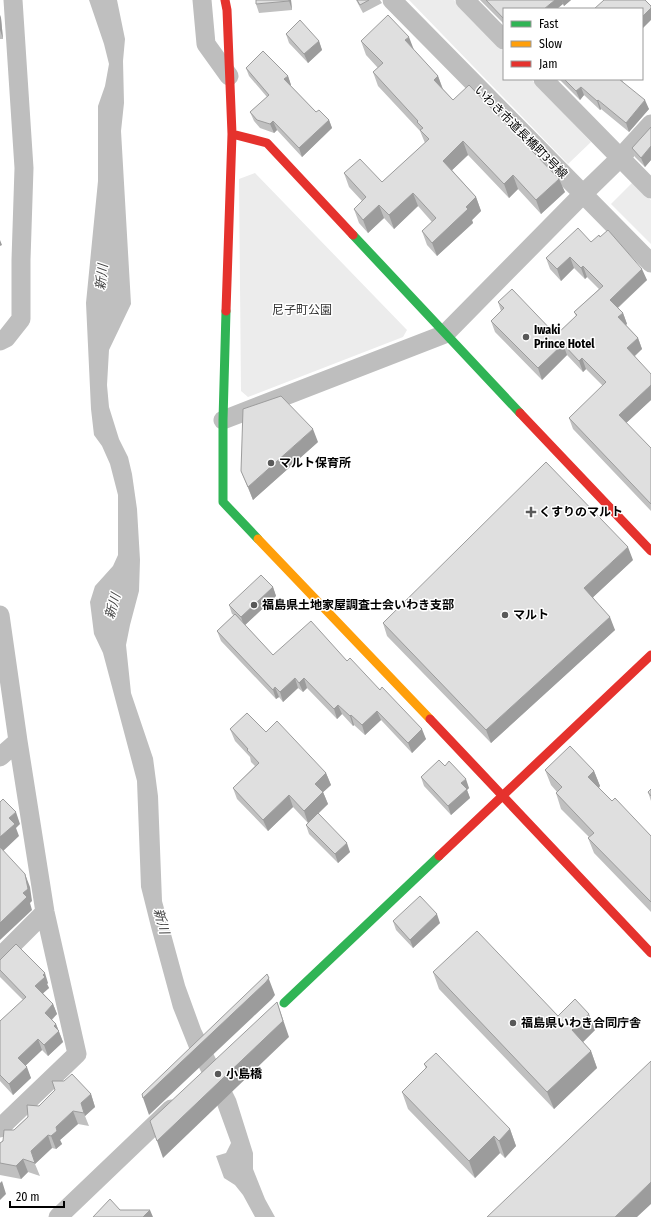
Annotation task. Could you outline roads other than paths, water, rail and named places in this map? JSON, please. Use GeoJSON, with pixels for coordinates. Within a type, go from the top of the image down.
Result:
{"type":"FeatureCollection","features":[{"type":"Feature","properties":{"kind":"street"},"geometry":{"type":"LineString","coordinates":[[0,341],[6,338],[21,319],[24,168],[13,0]]}},
{"type":"Feature","properties":{"kind":"street"},"geometry":{"type":"LineString","coordinates":[[202,0],[206,44],[230,76]]}},
{"type":"Feature","properties":{"kind":"street"},"geometry":{"type":"LineString","coordinates":[[225,0],[227,10],[232,134],[223,420],[223,502],[350,634],[651,953]]}},
{"type":"Feature","properties":{"kind":"street","name":"いわき市道長橋町3号線"},"geometry":{"type":"LineString","coordinates":[[392,0],[651,263]]}},
{"type":"Feature","properties":{"kind":"street"},"geometry":{"type":"LineString","coordinates":[[465,0],[503,39]]}},
{"type":"Feature","properties":{"kind":"street"},"geometry":{"type":"LineString","coordinates":[[544,80],[651,189]]}},
{"type":"Feature","properties":{"kind":"street"},"geometry":{"type":"LineString","coordinates":[[223,420],[445,334],[620,158],[651,124]]}},
{"type":"Feature","properties":{"kind":"street"},"geometry":{"type":"LineString","coordinates":[[232,134],[267,144],[445,334],[651,550]]}},
{"type":"Feature","properties":{"kind":"street"},"geometry":{"type":"LineString","coordinates":[[0,615],[45,912],[77,1054],[0,1128]]}},
{"type":"Feature","properties":{"kind":"street"},"geometry":{"type":"LineString","coordinates":[[278,1008],[651,654]]}},
{"type":"Feature","properties":{"kind":"street"},"geometry":{"type":"LineString","coordinates":[[0,757],[18,741]]}},
{"type":"Feature","properties":{"kind":"street"},"geometry":{"type":"LineString","coordinates":[[0,957],[45,912]]}},
{"type":"Feature","properties":{"kind":"street"},"geometry":{"type":"LineString","coordinates":[[58,1217],[182,1098]]}},
{"type":"Feature","properties":{"kind":"water","name":"新川"},"geometry":{"type":"Polygon","coordinates":[[[89,0],[117,0],[125,39],[123,61],[124,103],[121,131],[131,304],[109,350],[107,385],[109,407],[119,439],[128,457],[137,509],[140,560],[139,591],[126,645],[131,693],[153,758],[158,796],[162,901],[185,985],[201,1029],[236,1099],[253,1153],[253,1169],[265,1199],[275,1217],[255,1217],[243,1195],[235,1185],[224,1178],[216,1156],[226,1153],[231,1143],[215,1099],[189,1048],[173,1008],[151,927],[141,887],[137,781],[103,653],[94,634],[90,602],[95,586],[113,566],[118,555],[118,495],[110,464],[102,446],[94,435],[91,409],[86,303],[98,181],[98,106],[105,86],[109,64],[89,0]]]}},
{"type":"Feature","properties":{"kind":"place","name":"Iwaki Prince Hotel"},"geometry":{"type":"Point","coordinates":[526,337]}},
{"type":"Feature","properties":{"kind":"place","name":"マルト保育所"},"geometry":{"type":"Point","coordinates":[271,463]}},
{"type":"Feature","properties":{"kind":"place","name":"くすりのマルト"},"geometry":{"type":"Point","coordinates":[531,512]}},
{"type":"Feature","properties":{"kind":"place","name":"福島県土地家屋調査士会いわき支部"},"geometry":{"type":"Point","coordinates":[254,605]}},
{"type":"Feature","properties":{"kind":"place","name":"マルト"},"geometry":{"type":"Point","coordinates":[505,615]}},
{"type":"Feature","properties":{"kind":"place","name":"福島県いわき合同庁舎"},"geometry":{"type":"Point","coordinates":[513,1023]}},
{"type":"Feature","properties":{"kind":"place","name":"小島橋"},"geometry":{"type":"Point","coordinates":[218,1074]}},
{"type":"Feature","properties":{"kind":"park label","name":"尼子町公園"},"geometry":{"type":"Point","coordinates":[302,310]}}]}
